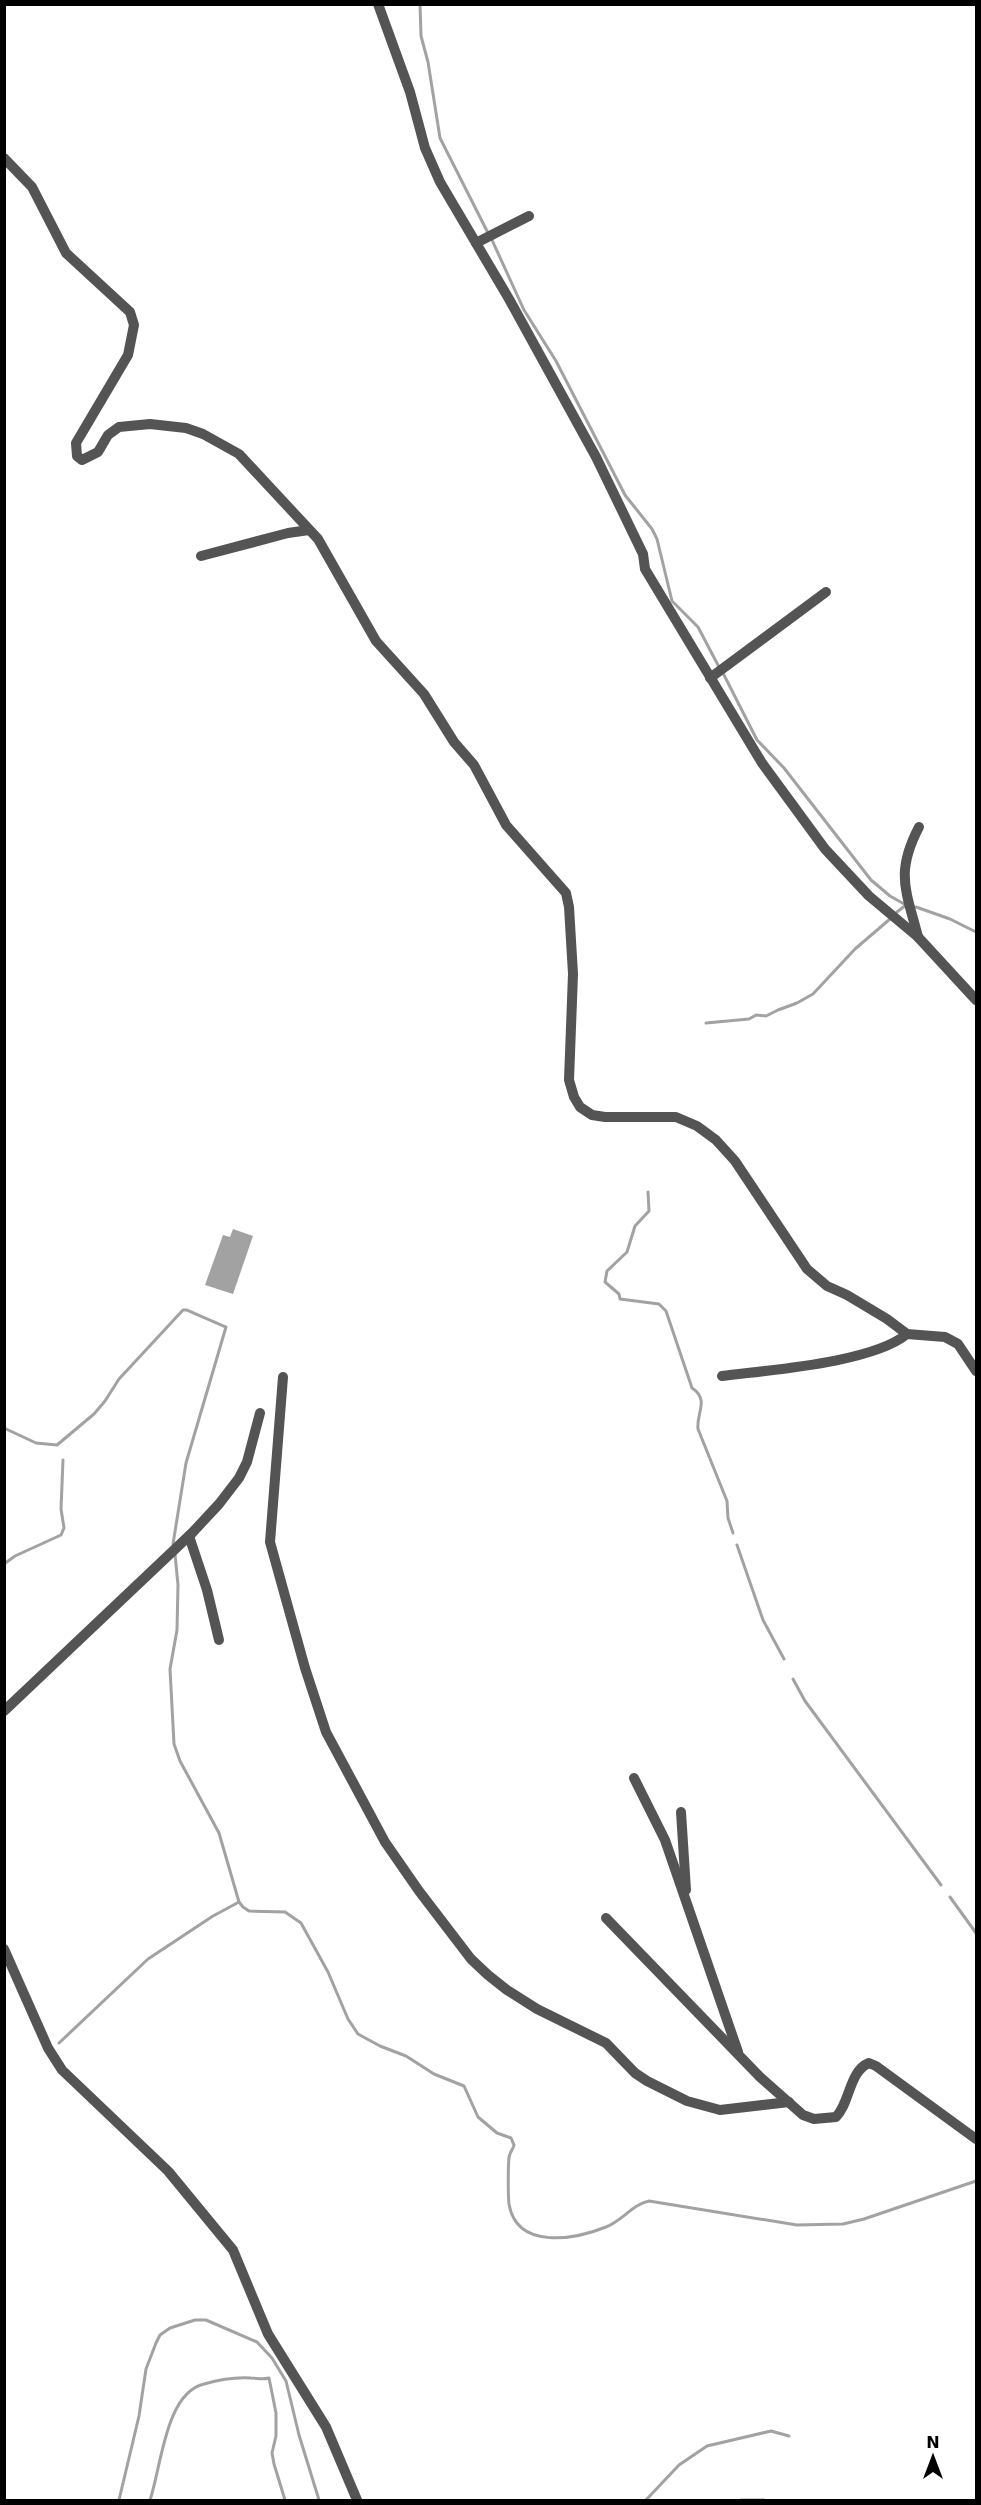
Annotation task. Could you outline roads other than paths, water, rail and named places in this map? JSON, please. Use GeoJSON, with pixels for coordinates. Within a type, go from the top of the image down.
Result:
{"type":"FeatureCollection","features":[{"type":"Feature","properties":{"kind":"street"},"geometry":{"type":"LineString","coordinates":[[378,4],[410,92],[425,148],[440,182],[597,457],[643,554],[645,569],[710,678],[762,763],[825,849],[868,896],[918,937],[976,1000]]}},
{"type":"Feature","properties":{"kind":"street"},"geometry":{"type":"LineString","coordinates":[[4,158],[32,187],[66,253],[129,312],[134,325],[128,355],[76,443],[76,456],[82,460],[98,452],[108,435],[119,427],[150,424],[186,428],[203,434],[239,454],[318,539],[376,641],[424,694],[454,742],[474,765],[506,825],[566,893],[573,974],[569,1080],[574,1098],[580,1107],[592,1115],[676,1117],[697,1126],[716,1140],[735,1161],[807,1269],[827,1286],[847,1295],[907,1334],[945,1337],[958,1344],[976,1371]]}},
{"type":"Feature","properties":{"kind":"street"},"geometry":{"type":"LineString","coordinates":[[476,243],[529,216]]}},
{"type":"Feature","properties":{"kind":"street"},"geometry":{"type":"LineString","coordinates":[[201,556],[288,533],[309,530]]}},
{"type":"Feature","properties":{"kind":"street"},"geometry":{"type":"LineString","coordinates":[[710,678],[826,592]]}},
{"type":"Feature","properties":{"kind":"street"},"geometry":{"type":"LineString","coordinates":[[918,937],[904,877],[907,850],[919,827]]}},
{"type":"Feature","properties":{"kind":"street"},"geometry":{"type":"LineString","coordinates":[[722,1376],[805,1366],[853,1356],[896,1343],[907,1334]]}},
{"type":"Feature","properties":{"kind":"street"},"geometry":{"type":"LineString","coordinates":[[283,1377],[270,1542],[304,1668],[326,1732],[385,1842],[419,1891],[471,1959],[507,1990],[537,2009],[596,2037],[646,2081],[687,2101],[713,2109],[789,2102]]}},
{"type":"Feature","properties":{"kind":"street"},"geometry":{"type":"LineString","coordinates":[[4,1711],[189,1536],[219,1504],[239,1478],[247,1462],[260,1413]]}},
{"type":"Feature","properties":{"kind":"street"},"geometry":{"type":"LineString","coordinates":[[189,1536],[207,1590],[219,1640]]}},
{"type":"Feature","properties":{"kind":"street"},"geometry":{"type":"LineString","coordinates":[[634,1778],[665,1840],[739,2056]]}},
{"type":"Feature","properties":{"kind":"street"},"geometry":{"type":"LineString","coordinates":[[681,1812],[686,1902]]}},
{"type":"Feature","properties":{"kind":"street"},"geometry":{"type":"LineString","coordinates":[[606,1918],[739,2056],[803,2115],[814,2119],[836,2117],[843,2110],[857,2072],[868,2063],[876,2066],[976,2139]]}},
{"type":"Feature","properties":{"kind":"street"},"geometry":{"type":"LineString","coordinates":[[4,1948],[48,2048],[62,2070],[168,2171],[233,2250],[268,2334],[327,2427],[357,2500]]}},
{"type":"Feature","properties":{"kind":"waterway"},"geometry":{"type":"LineString","coordinates":[[420,4],[421,36],[428,62],[440,138],[488,233]]}},
{"type":"Feature","properties":{"kind":"waterway"},"geometry":{"type":"LineString","coordinates":[[492,240],[524,310],[556,361],[625,495],[652,529],[657,539],[672,601],[698,627],[719,667]]}},
{"type":"Feature","properties":{"kind":"waterway"},"geometry":{"type":"LineString","coordinates":[[723,673],[757,740],[784,768],[871,880],[890,896],[906,905]]}},
{"type":"Feature","properties":{"kind":"waterway"},"geometry":{"type":"LineString","coordinates":[[897,912],[906,905]]}},
{"type":"Feature","properties":{"kind":"waterway"},"geometry":{"type":"LineString","coordinates":[[916,907],[950,919],[976,932]]}},
{"type":"Feature","properties":{"kind":"waterway"},"geometry":{"type":"LineString","coordinates":[[706,1023],[749,1019],[756,1015],[766,1016],[813,994],[855,949],[890,919]]}},
{"type":"Feature","properties":{"kind":"waterway"},"geometry":{"type":"LineString","coordinates":[[648,1192],[649,1211],[635,1226],[627,1252],[607,1271],[605,1282],[619,1294],[620,1299],[659,1304],[666,1311],[692,1388],[700,1397],[698,1429],[727,1501],[728,1518],[733,1533]]}},
{"type":"Feature","properties":{"kind":"waterway"},"geometry":{"type":"LineString","coordinates":[[4,1428],[36,1443],[57,1445],[94,1414],[119,1379],[183,1310],[226,1327],[186,1463],[173,1544]]}},
{"type":"Feature","properties":{"kind":"waterway"},"geometry":{"type":"LineString","coordinates":[[4,1564],[15,1556],[61,1535],[64,1528],[61,1509],[63,1460]]}},
{"type":"Feature","properties":{"kind":"waterway"},"geometry":{"type":"LineString","coordinates":[[737,1545],[763,1620],[784,1659]]}},
{"type":"Feature","properties":{"kind":"waterway"},"geometry":{"type":"LineString","coordinates":[[175,1554],[178,1585],[177,1630],[170,1669],[174,1744],[180,1761],[219,1833],[239,1902],[249,1911],[285,1912],[301,1923],[328,1972],[348,2019],[358,2034],[406,2056],[434,2074],[464,2086],[478,2117],[497,2133],[511,2138],[514,2145],[509,2158],[509,2204],[514,2219],[523,2229],[549,2238],[579,2235],[612,2224],[638,2205],[649,2201],[797,2225],[843,2224],[976,2181]]}},
{"type":"Feature","properties":{"kind":"waterway"},"geometry":{"type":"LineString","coordinates":[[793,1679],[805,1701],[941,1885]]}},
{"type":"Feature","properties":{"kind":"waterway"},"geometry":{"type":"LineString","coordinates":[[950,1897],[976,1933]]}},
{"type":"Feature","properties":{"kind":"waterway"},"geometry":{"type":"LineString","coordinates":[[59,2043],[148,1959],[213,1916],[239,1902]]}},
{"type":"Feature","properties":{"kind":"waterway"},"geometry":{"type":"LineString","coordinates":[[119,2500],[139,2416],[146,2369],[156,2343],[160,2335],[170,2328],[195,2320],[206,2320],[257,2342],[272,2358],[286,2381],[299,2435],[319,2500]]}},
{"type":"Feature","properties":{"kind":"waterway"},"geometry":{"type":"LineString","coordinates":[[150,2500],[166,2434],[181,2402],[191,2390],[204,2384],[245,2378],[269,2378],[276,2413],[276,2436],[272,2453],[285,2500]]}},
{"type":"Feature","properties":{"kind":"waterway"},"geometry":{"type":"LineString","coordinates":[[646,2500],[679,2465],[707,2446],[771,2431],[789,2436]]}},
{"type":"Feature","properties":{"kind":"waterway"},"geometry":{"type":"LineString","coordinates":[[741,2500],[764,2500]]}}]}
